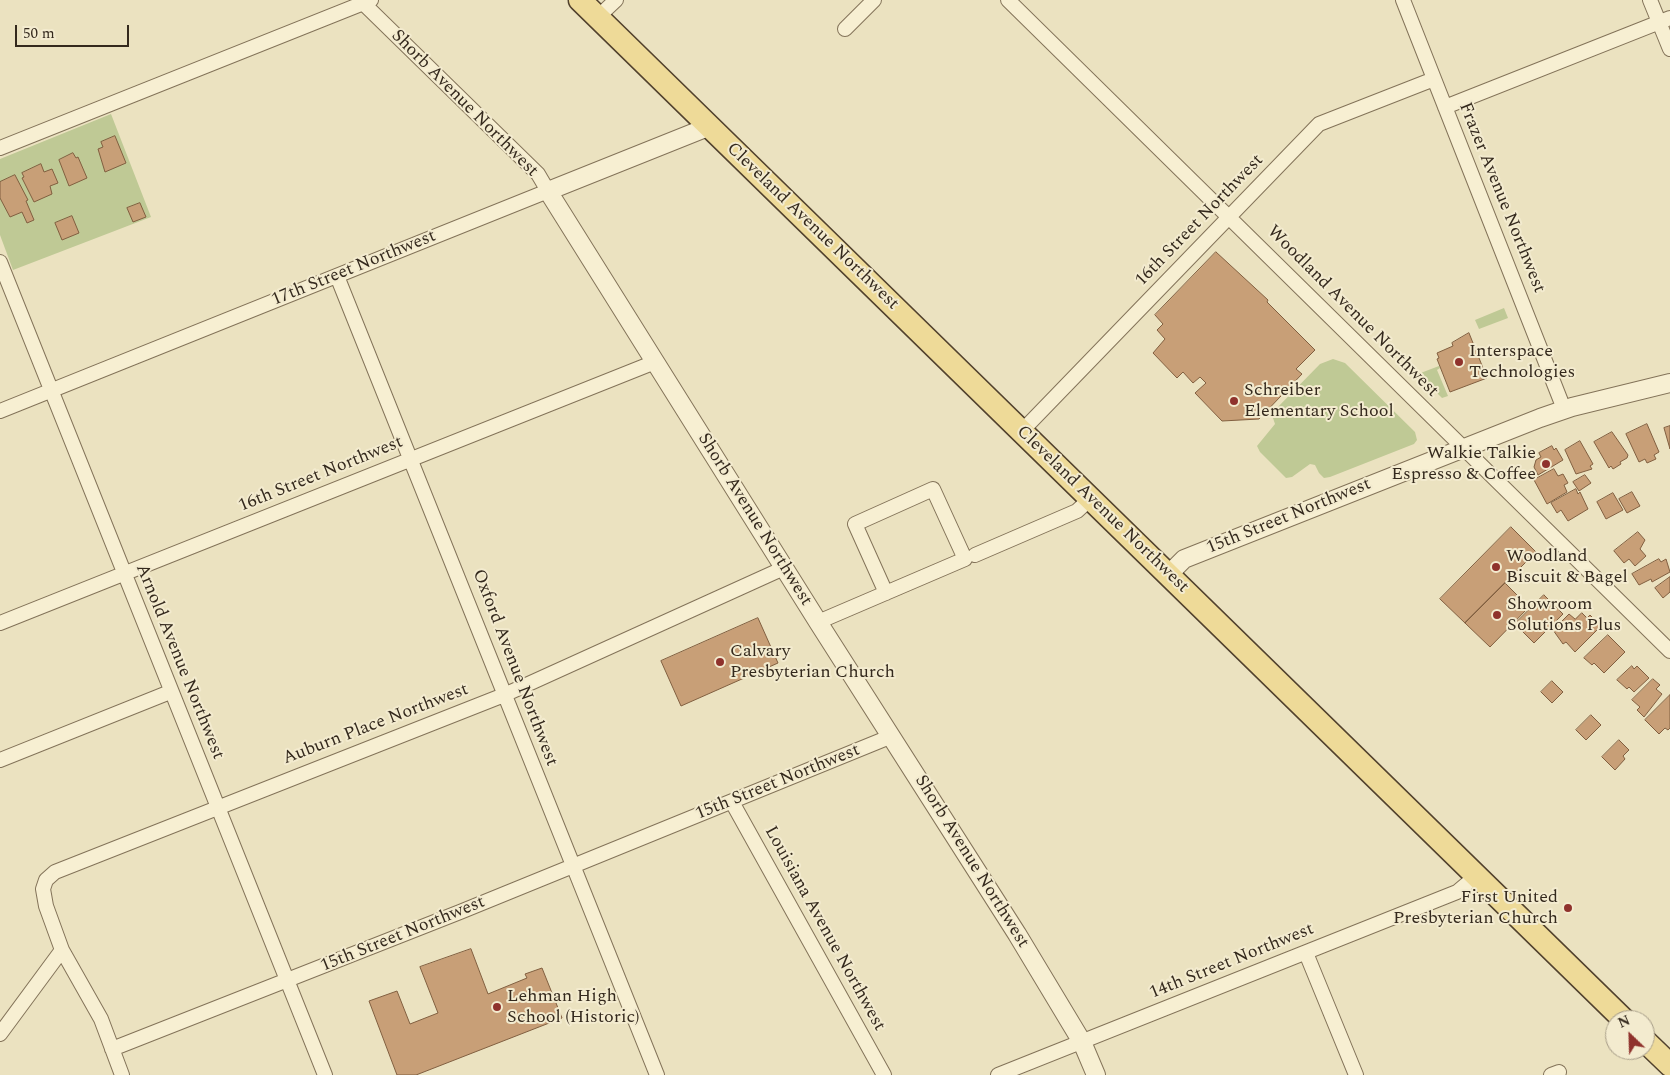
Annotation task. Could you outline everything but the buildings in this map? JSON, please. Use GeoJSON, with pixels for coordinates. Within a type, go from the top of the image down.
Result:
{"type":"FeatureCollection","features":[{"type":"Feature","properties":{"kind":"main road","name":"Cleveland Avenue Northwest"},"geometry":{"type":"LineString","coordinates":[[580,0],[1614,1010]]}},
{"type":"Feature","properties":{"kind":"main road"},"geometry":{"type":"LineString","coordinates":[[1655,1051],[1670,1065]]}},
{"type":"Feature","properties":{"kind":"street"},"geometry":{"type":"LineString","coordinates":[[598,18],[616,0]]}},
{"type":"Feature","properties":{"kind":"street"},"geometry":{"type":"LineString","coordinates":[[845,29],[874,0]]}},
{"type":"Feature","properties":{"kind":"street","name":"Woodland Avenue Northwest"},"geometry":{"type":"LineString","coordinates":[[1008,0],[1670,651]]}},
{"type":"Feature","properties":{"kind":"street","name":"Frazer Avenue Northwest"},"geometry":{"type":"LineString","coordinates":[[1403,0],[1564,409]]}},
{"type":"Feature","properties":{"kind":"street"},"geometry":{"type":"LineString","coordinates":[[1650,0],[1665,20],[1670,49]]}},
{"type":"Feature","properties":{"kind":"street"},"geometry":{"type":"LineString","coordinates":[[0,148],[367,1]]}},
{"type":"Feature","properties":{"kind":"street","name":"Shorb Avenue Northwest"},"geometry":{"type":"LineString","coordinates":[[367,1],[458,97],[538,174],[818,622],[892,736],[1082,1042],[1096,1075]]}},
{"type":"Feature","properties":{"kind":"street"},"geometry":{"type":"LineString","coordinates":[[1445,107],[1665,20]]}},
{"type":"Feature","properties":{"kind":"street","name":"16th Street Northwest"},"geometry":{"type":"LineString","coordinates":[[1021,432],[1319,124],[1434,78]]}},
{"type":"Feature","properties":{"kind":"street","name":"17th Street Northwest"},"geometry":{"type":"LineString","coordinates":[[0,411],[708,127]]}},
{"type":"Feature","properties":{"kind":"street","name":"Arnold Avenue Northwest"},"geometry":{"type":"LineString","coordinates":[[0,262],[170,692],[325,1075]]}},
{"type":"Feature","properties":{"kind":"street","name":"Oxford Avenue Northwest"},"geometry":{"type":"LineString","coordinates":[[337,276],[657,1075]]}},
{"type":"Feature","properties":{"kind":"street","name":"16th Street Northwest"},"geometry":{"type":"LineString","coordinates":[[0,624],[655,362]]}},
{"type":"Feature","properties":{"kind":"street","name":"15th Street Northwest"},"geometry":{"type":"LineString","coordinates":[[1168,575],[1184,559],[1462,448],[1564,409],[1670,383]]}},
{"type":"Feature","properties":{"kind":"street"},"geometry":{"type":"LineString","coordinates":[[886,593],[855,524],[933,489],[970,557]]}},
{"type":"Feature","properties":{"kind":"street"},"geometry":{"type":"LineString","coordinates":[[818,622],[1077,511],[1090,499]]}},
{"type":"Feature","properties":{"kind":"street","name":"Auburn Place Northwest"},"geometry":{"type":"LineString","coordinates":[[62,950],[43,896],[44,886],[49,877],[58,870],[504,695],[784,568]]}},
{"type":"Feature","properties":{"kind":"street"},"geometry":{"type":"LineString","coordinates":[[0,760],[170,692]]}},
{"type":"Feature","properties":{"kind":"street","name":"15th Street Northwest"},"geometry":{"type":"LineString","coordinates":[[112,1049],[573,867],[892,736]]}},
{"type":"Feature","properties":{"kind":"street","name":"Louisiana Avenue Northwest"},"geometry":{"type":"LineString","coordinates":[[732,802],[884,1075]]}},
{"type":"Feature","properties":{"kind":"street","name":"14th Street Northwest"},"geometry":{"type":"LineString","coordinates":[[998,1075],[1457,892],[1476,876]]}},
{"type":"Feature","properties":{"kind":"street"},"geometry":{"type":"LineString","coordinates":[[0,1034],[62,950],[101,1018],[122,1075]]}},
{"type":"Feature","properties":{"kind":"street"},"geometry":{"type":"LineString","coordinates":[[1306,953],[1356,1075]]}},
{"type":"Feature","properties":{"kind":"green space"},"geometry":{"type":"Polygon","coordinates":[[[111,114],[151,217],[13,270],[0,235],[0,159],[111,114]]]}},
{"type":"Feature","properties":{"kind":"green space"},"geometry":{"type":"Polygon","coordinates":[[[1504,308],[1508,318],[1479,329],[1475,320],[1504,308]]]}},
{"type":"Feature","properties":{"kind":"green space"},"geometry":{"type":"Polygon","coordinates":[[[1333,359],[1345,363],[1415,432],[1417,440],[1414,444],[1330,477],[1324,478],[1315,465],[1310,464],[1292,477],[1286,478],[1260,452],[1257,446],[1275,424],[1272,415],[1274,411],[1320,364],[1333,359]]]}},
{"type":"Feature","properties":{"kind":"green space"},"geometry":{"type":"Polygon","coordinates":[[[1439,366],[1440,368],[1437,370],[1448,396],[1442,398],[1418,374],[1439,366]]]}},
{"type":"Feature","properties":{"kind":"place","name":"Interspace Technologies"},"geometry":{"type":"Point","coordinates":[1459,362]}},
{"type":"Feature","properties":{"kind":"place","name":"Schreiber Elementary School"},"geometry":{"type":"Point","coordinates":[1234,401]}},
{"type":"Feature","properties":{"kind":"place","name":"Walkie Talkie Espresso & Coffee"},"geometry":{"type":"Point","coordinates":[1546,464]}},
{"type":"Feature","properties":{"kind":"place","name":"Woodland Biscuit & Bagel"},"geometry":{"type":"Point","coordinates":[1496,567]}},
{"type":"Feature","properties":{"kind":"place","name":"Showroom Solutions Plus"},"geometry":{"type":"Point","coordinates":[1497,615]}},
{"type":"Feature","properties":{"kind":"place","name":"Calvary Presbyterian Church"},"geometry":{"type":"Point","coordinates":[720,662]}},
{"type":"Feature","properties":{"kind":"place","name":"First United Presbyterian Church"},"geometry":{"type":"Point","coordinates":[1568,908]}},
{"type":"Feature","properties":{"kind":"place","name":"Lehman High School (Historic)"},"geometry":{"type":"Point","coordinates":[497,1007]}}]}
